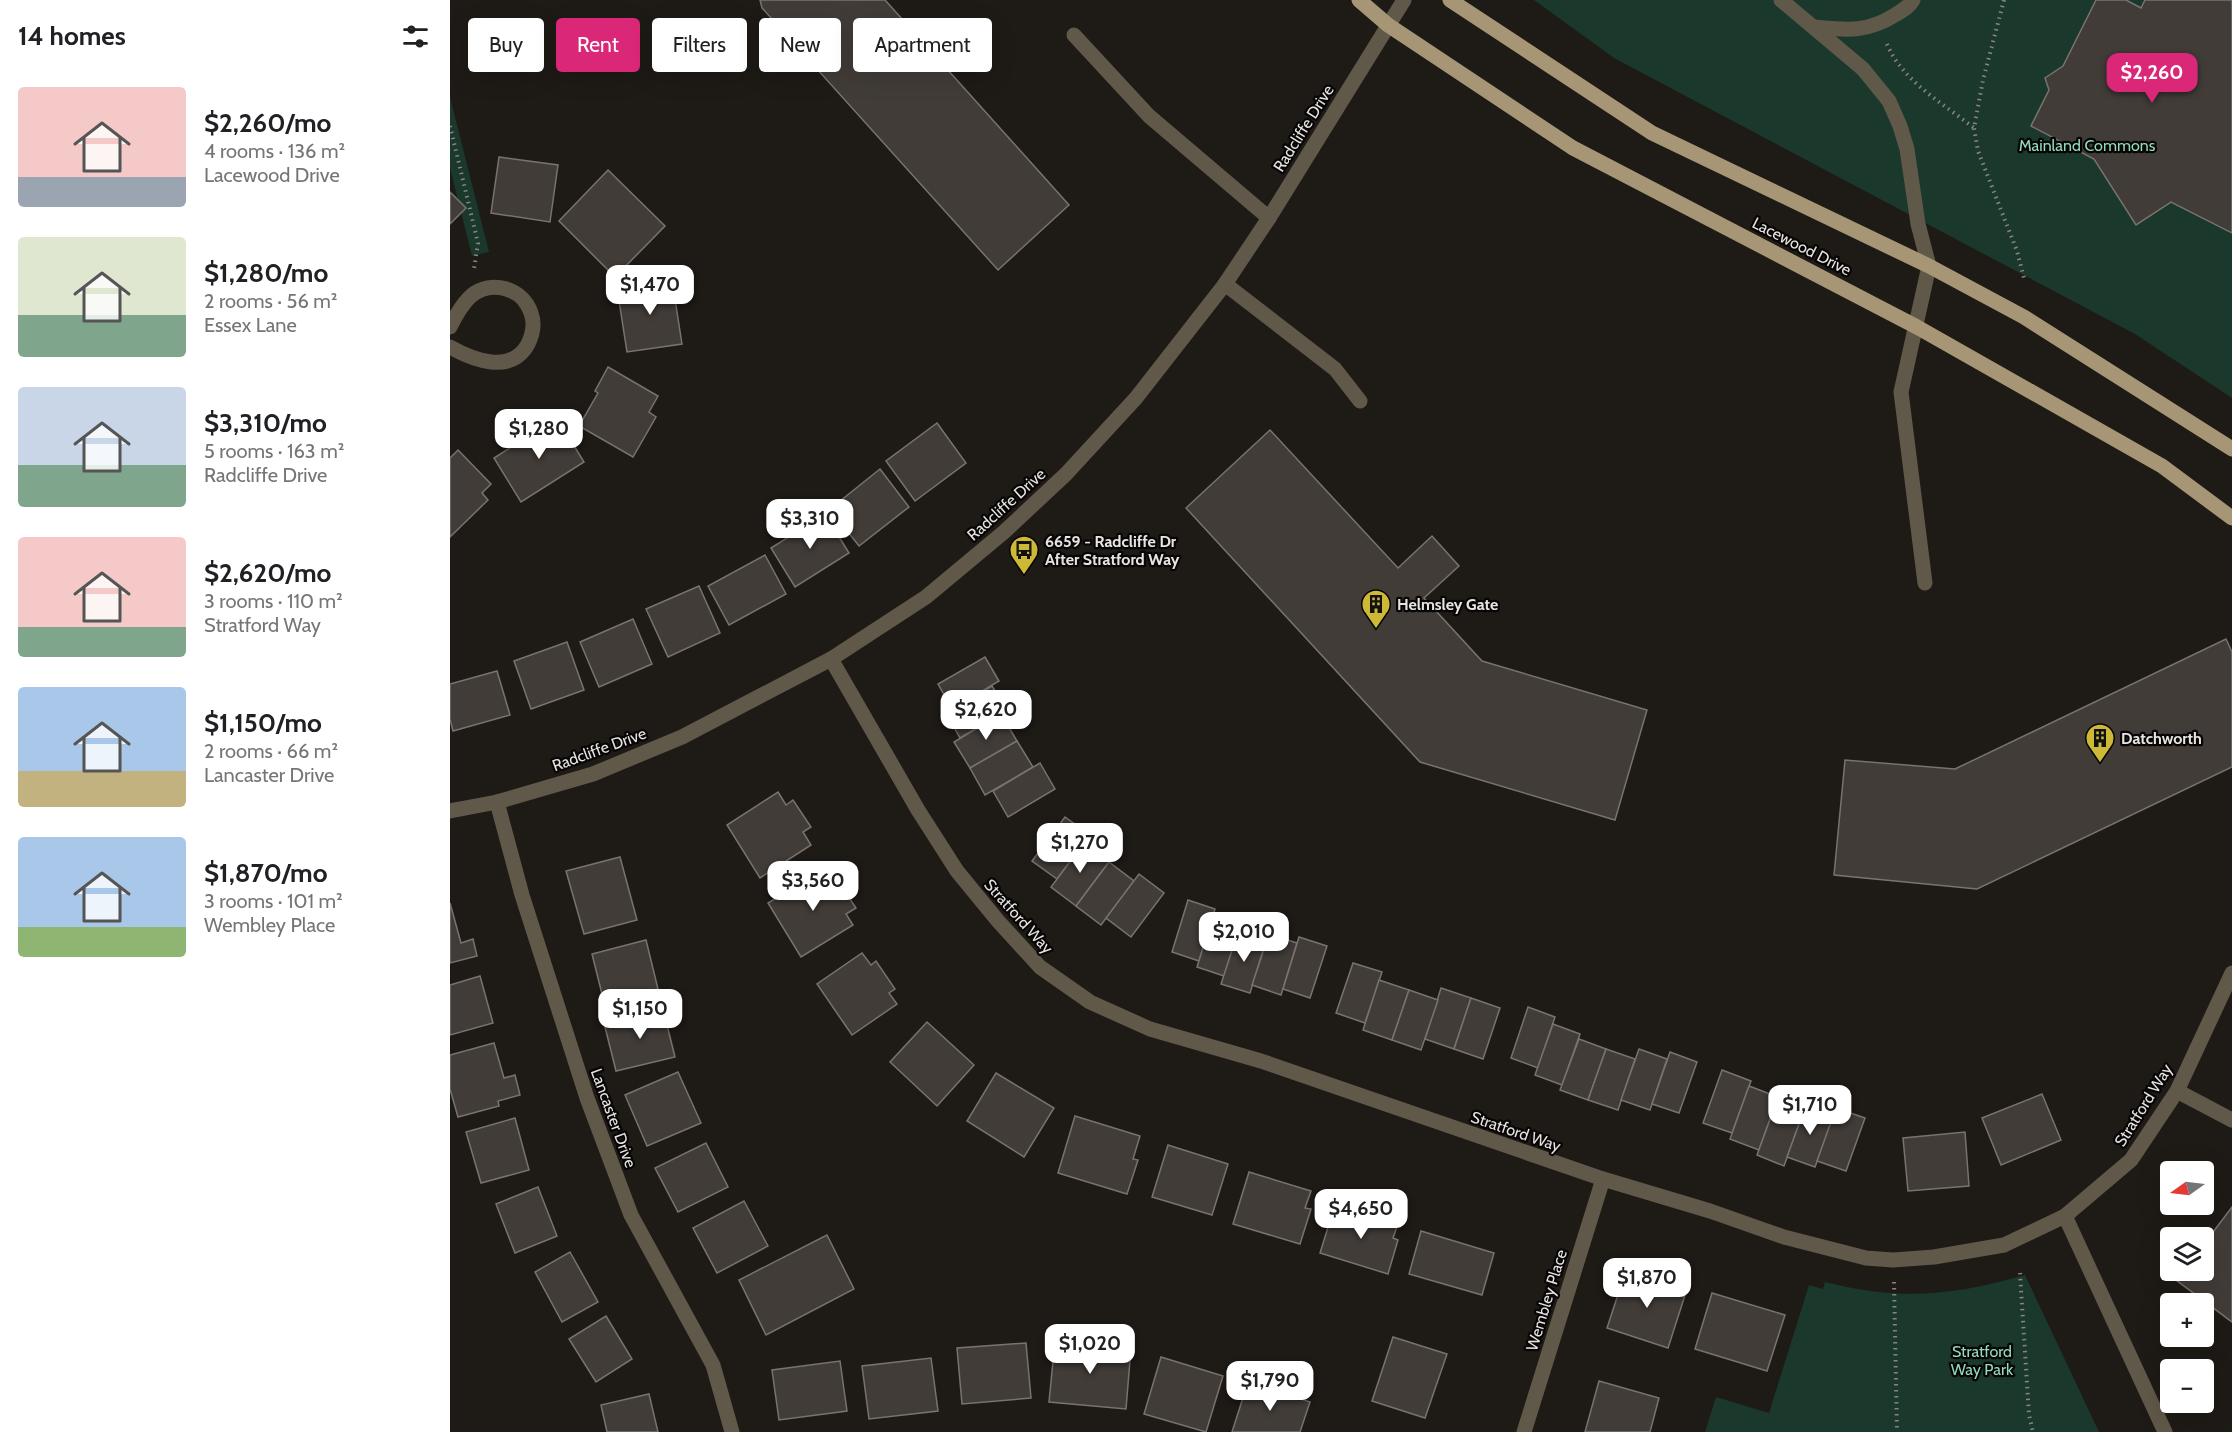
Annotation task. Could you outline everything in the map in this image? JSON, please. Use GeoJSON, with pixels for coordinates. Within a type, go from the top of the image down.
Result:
{"type":"FeatureCollection","features":[{"type":"Feature","properties":{"kind":"main road","name":"Lacewood Drive"},"geometry":{"type":"LineString","coordinates":[[1359,0],[1388,25],[1573,148],[1917,327],[2162,466],[2232,518]]}},
{"type":"Feature","properties":{"kind":"main road"},"geometry":{"type":"LineString","coordinates":[[1450,0],[1652,133],[1929,266],[2024,317],[2232,449]]}},
{"type":"Feature","properties":{"kind":"street","name":"Radcliffe Drive"},"geometry":{"type":"LineString","coordinates":[[450,811],[497,802],[593,774],[682,737],[831,659],[926,597],[1004,532],[1066,474],[1136,398],[1225,284],[1269,218],[1404,0]]}},
{"type":"Feature","properties":{"kind":"street"},"geometry":{"type":"LineString","coordinates":[[1781,0],[1863,69],[1889,101],[1907,149],[1918,224],[1929,266],[1901,392],[1925,583]]}},
{"type":"Feature","properties":{"kind":"street"},"geometry":{"type":"LineString","coordinates":[[1814,27],[1850,30],[1879,25],[1909,6],[1913,0]]}},
{"type":"Feature","properties":{"kind":"street"},"geometry":{"type":"LineString","coordinates":[[1074,35],[1149,116],[1269,218]]}},
{"type":"Feature","properties":{"kind":"street"},"geometry":{"type":"LineString","coordinates":[[1225,284],[1335,369],[1360,401]]}},
{"type":"Feature","properties":{"kind":"street"},"geometry":{"type":"LineString","coordinates":[[450,327],[470,296],[493,287],[505,288],[516,293],[525,301],[534,324],[526,348],[506,362],[493,363],[475,360],[450,347]]}},
{"type":"Feature","properties":{"kind":"street","name":"Stratford Way"},"geometry":{"type":"LineString","coordinates":[[831,659],[918,810],[957,871],[1040,967],[1090,1002],[1150,1029],[1261,1061],[1603,1179],[1710,1211],[1784,1237],[1866,1258],[1893,1260],[1934,1257],[2004,1245],[2065,1216],[2131,1160],[2177,1091],[2232,973]]}},
{"type":"Feature","properties":{"kind":"street","name":"Lancaster Drive"},"geometry":{"type":"LineString","coordinates":[[497,802],[522,895],[586,1098],[631,1215],[713,1365],[732,1432]]}},
{"type":"Feature","properties":{"kind":"street"},"geometry":{"type":"LineString","coordinates":[[2177,1091],[2232,1120]]}},
{"type":"Feature","properties":{"kind":"street","name":"Wembley Place"},"geometry":{"type":"LineString","coordinates":[[1524,1432],[1603,1179]]}},
{"type":"Feature","properties":{"kind":"street"},"geometry":{"type":"LineString","coordinates":[[2065,1216],[2165,1432]]}},
{"type":"Feature","properties":{"kind":"path"},"geometry":{"type":"LineString","coordinates":[[2004,0],[1983,80],[1974,128],[1978,151],[2017,251],[2024,278]]}},
{"type":"Feature","properties":{"kind":"path"},"geometry":{"type":"LineString","coordinates":[[1879,25],[1892,56],[1907,74],[1974,128]]}},
{"type":"Feature","properties":{"kind":"path"},"geometry":{"type":"LineString","coordinates":[[450,126],[478,243],[470,296]]}},
{"type":"Feature","properties":{"kind":"path"},"geometry":{"type":"LineString","coordinates":[[1893,1260],[1897,1432]]}},
{"type":"Feature","properties":{"kind":"path"},"geometry":{"type":"LineString","coordinates":[[2020,1273],[2029,1415],[2033,1432]]}},
{"type":"Feature","properties":{"kind":"green space","name":"Mainland Commons"},"geometry":{"type":"Polygon","coordinates":[[[1534,0],[2232,0],[2232,398],[2135,334],[1614,58],[1534,0]]]}},
{"type":"Feature","properties":{"kind":"green space"},"geometry":{"type":"Polygon","coordinates":[[[450,97],[489,252],[472,256],[450,168],[450,97]]]}},
{"type":"Feature","properties":{"kind":"green space","name":"Stratford Way Park"},"geometry":{"type":"Polygon","coordinates":[[[2025,1275],[2099,1432],[1705,1432],[1716,1397],[1769,1413],[1809,1285],[1823,1289],[1825,1282],[1877,1292],[1925,1294],[1973,1288],[2025,1275]]]}},
{"type":"Feature","properties":{"kind":"building"},"geometry":{"type":"Polygon","coordinates":[[[760,0],[885,0],[901,18],[853,18],[853,72],[950,72],[1069,205],[998,270],[820,72],[841,72],[841,18],[771,18],[762,8],[760,0]]]}},
{"type":"Feature","properties":{"kind":"building"},"geometry":{"type":"Polygon","coordinates":[[[2096,0],[2126,0],[2141,8],[2145,0],[2232,0],[2232,233],[2171,202],[2136,225],[2094,159],[2031,126],[2049,90],[2045,78],[2063,66],[2096,0]]]}},
{"type":"Feature","properties":{"kind":"building"},"geometry":{"type":"Polygon","coordinates":[[[499,157],[558,165],[550,222],[491,213],[499,157]]]}},
{"type":"Feature","properties":{"kind":"building"},"geometry":{"type":"Polygon","coordinates":[[[608,170],[665,226],[615,277],[559,221],[608,170]]]}},
{"type":"Feature","properties":{"kind":"building"},"geometry":{"type":"Polygon","coordinates":[[[450,192],[466,208],[450,224],[450,192]]]}},
{"type":"Feature","properties":{"kind":"building"},"geometry":{"type":"Polygon","coordinates":[[[672,280],[682,344],[627,352],[617,288],[672,280]]]}},
{"type":"Feature","properties":{"kind":"building"},"geometry":{"type":"Polygon","coordinates":[[[608,367],[658,396],[649,412],[656,417],[633,457],[579,426],[598,393],[595,391],[608,367]]]}},
{"type":"Feature","properties":{"kind":"building"},"geometry":{"type":"Polygon","coordinates":[[[557,418],[584,462],[521,502],[494,458],[557,418]]]}},
{"type":"Feature","properties":{"kind":"building"},"geometry":{"type":"Polygon","coordinates":[[[937,423],[966,463],[915,501],[886,461],[937,423]]]}},
{"type":"Feature","properties":{"kind":"building","name":"Helmsley Gate"},"geometry":{"type":"Polygon","coordinates":[[[1270,430],[1398,568],[1432,536],[1459,566],[1424,598],[1482,661],[1647,710],[1615,820],[1420,762],[1186,508],[1270,430]]]}},
{"type":"Feature","properties":{"kind":"building"},"geometry":{"type":"Polygon","coordinates":[[[458,450],[491,484],[482,493],[488,500],[450,537],[450,458],[458,450]]]}},
{"type":"Feature","properties":{"kind":"building"},"geometry":{"type":"Polygon","coordinates":[[[880,469],[909,507],[859,546],[830,509],[880,469]]]}},
{"type":"Feature","properties":{"kind":"building"},"geometry":{"type":"Polygon","coordinates":[[[825,514],[849,553],[795,587],[771,548],[825,514]]]}},
{"type":"Feature","properties":{"kind":"building"},"geometry":{"type":"Polygon","coordinates":[[[765,555],[786,594],[729,625],[708,586],[765,555]]]}},
{"type":"Feature","properties":{"kind":"building"},"geometry":{"type":"Polygon","coordinates":[[[699,586],[720,633],[668,657],[646,609],[699,586]]]}},
{"type":"Feature","properties":{"kind":"building"},"geometry":{"type":"Polygon","coordinates":[[[633,619],[652,664],[599,687],[580,642],[633,619]]]}},
{"type":"Feature","properties":{"kind":"building","name":"Datchworth"},"geometry":{"type":"Polygon","coordinates":[[[2226,639],[2232,652],[2232,767],[1977,889],[1834,875],[1845,760],[1955,769],[2226,639]]]}},
{"type":"Feature","properties":{"kind":"building"},"geometry":{"type":"Polygon","coordinates":[[[567,642],[584,690],[531,709],[514,661],[567,642]]]}},
{"type":"Feature","properties":{"kind":"building"},"geometry":{"type":"Polygon","coordinates":[[[985,657],[999,681],[952,709],[938,684],[985,657]]]}},
{"type":"Feature","properties":{"kind":"building"},"geometry":{"type":"Polygon","coordinates":[[[497,671],[510,715],[453,731],[450,719],[450,684],[497,671]]]}},
{"type":"Feature","properties":{"kind":"building"},"geometry":{"type":"Polygon","coordinates":[[[992,686],[1007,710],[960,738],[946,713],[992,686]]]}},
{"type":"Feature","properties":{"kind":"building"},"geometry":{"type":"Polygon","coordinates":[[[1001,714],[1017,741],[970,768],[954,742],[1001,714]]]}},
{"type":"Feature","properties":{"kind":"building"},"geometry":{"type":"Polygon","coordinates":[[[1017,741],[1033,767],[985,795],[970,768],[1017,741]]]}},
{"type":"Feature","properties":{"kind":"building"},"geometry":{"type":"Polygon","coordinates":[[[1040,763],[1055,789],[1008,817],[993,791],[1040,763]]]}},
{"type":"Feature","properties":{"kind":"building"},"geometry":{"type":"Polygon","coordinates":[[[778,792],[786,805],[793,800],[811,827],[803,832],[811,845],[760,878],[727,825],[778,792]]]}},
{"type":"Feature","properties":{"kind":"building"},"geometry":{"type":"Polygon","coordinates":[[[1065,817],[1090,835],[1057,879],[1032,861],[1065,817]]]}},
{"type":"Feature","properties":{"kind":"building"},"geometry":{"type":"Polygon","coordinates":[[[1084,843],[1109,862],[1076,906],[1051,887],[1084,843]]]}},
{"type":"Feature","properties":{"kind":"building"},"geometry":{"type":"Polygon","coordinates":[[[620,857],[637,920],[584,934],[566,871],[620,857]]]}},
{"type":"Feature","properties":{"kind":"building"},"geometry":{"type":"Polygon","coordinates":[[[1109,862],[1134,881],[1101,925],[1076,906],[1109,862]]]}},
{"type":"Feature","properties":{"kind":"building"},"geometry":{"type":"Polygon","coordinates":[[[819,871],[827,884],[836,878],[856,908],[846,914],[853,925],[801,957],[768,903],[819,871]]]}},
{"type":"Feature","properties":{"kind":"building"},"geometry":{"type":"Polygon","coordinates":[[[1139,874],[1164,893],[1131,937],[1106,918],[1139,874]]]}},
{"type":"Feature","properties":{"kind":"building"},"geometry":{"type":"Polygon","coordinates":[[[1188,900],[1215,909],[1199,961],[1172,952],[1188,900]]]}},
{"type":"Feature","properties":{"kind":"building"},"geometry":{"type":"Polygon","coordinates":[[[450,903],[461,943],[473,939],[477,956],[450,963],[450,903]]]}},
{"type":"Feature","properties":{"kind":"building"},"geometry":{"type":"Polygon","coordinates":[[[1213,916],[1241,925],[1224,976],[1197,967],[1213,916]]]}},
{"type":"Feature","properties":{"kind":"building"},"geometry":{"type":"Polygon","coordinates":[[[1238,932],[1266,941],[1250,993],[1221,984],[1238,932]]]}},
{"type":"Feature","properties":{"kind":"building"},"geometry":{"type":"Polygon","coordinates":[[[1269,934],[1297,943],[1281,995],[1252,985],[1269,934]]]}},
{"type":"Feature","properties":{"kind":"building"},"geometry":{"type":"Polygon","coordinates":[[[1299,937],[1327,946],[1310,998],[1283,989],[1299,937]]]}},
{"type":"Feature","properties":{"kind":"building"},"geometry":{"type":"Polygon","coordinates":[[[646,940],[658,989],[604,1002],[592,954],[646,940]]]}},
{"type":"Feature","properties":{"kind":"building"},"geometry":{"type":"Polygon","coordinates":[[[862,953],[871,965],[876,961],[895,989],[889,993],[897,1004],[852,1035],[817,984],[862,953]]]}},
{"type":"Feature","properties":{"kind":"building"},"geometry":{"type":"Polygon","coordinates":[[[1353,963],[1382,972],[1365,1023],[1336,1013],[1353,963]]]}},
{"type":"Feature","properties":{"kind":"building"},"geometry":{"type":"Polygon","coordinates":[[[480,976],[493,1023],[450,1035],[450,985],[480,976]]]}},
{"type":"Feature","properties":{"kind":"building"},"geometry":{"type":"Polygon","coordinates":[[[1379,980],[1409,990],[1392,1040],[1363,1030],[1379,980]]]}},
{"type":"Feature","properties":{"kind":"building"},"geometry":{"type":"Polygon","coordinates":[[[1441,988],[1471,998],[1454,1049],[1425,1039],[1441,988]]]}},
{"type":"Feature","properties":{"kind":"building"},"geometry":{"type":"Polygon","coordinates":[[[1409,990],[1438,1000],[1421,1050],[1392,1040],[1409,990]]]}},
{"type":"Feature","properties":{"kind":"building"},"geometry":{"type":"Polygon","coordinates":[[[1471,998],[1500,1008],[1483,1059],[1454,1049],[1471,998]]]}},
{"type":"Feature","properties":{"kind":"building"},"geometry":{"type":"Polygon","coordinates":[[[1528,1007],[1555,1017],[1538,1068],[1511,1058],[1528,1007]]]}},
{"type":"Feature","properties":{"kind":"building"},"geometry":{"type":"Polygon","coordinates":[[[663,1009],[675,1057],[616,1071],[604,1023],[663,1009]]]}},
{"type":"Feature","properties":{"kind":"building"},"geometry":{"type":"Polygon","coordinates":[[[927,1022],[974,1065],[937,1106],[890,1062],[927,1022]]]}},
{"type":"Feature","properties":{"kind":"building"},"geometry":{"type":"Polygon","coordinates":[[[1553,1024],[1580,1034],[1562,1085],[1535,1075],[1553,1024]]]}},
{"type":"Feature","properties":{"kind":"building"},"geometry":{"type":"Polygon","coordinates":[[[1579,1039],[1606,1049],[1588,1100],[1560,1090],[1579,1039]]]}},
{"type":"Feature","properties":{"kind":"building"},"geometry":{"type":"Polygon","coordinates":[[[494,1043],[504,1078],[515,1075],[520,1095],[498,1101],[499,1106],[458,1117],[450,1089],[450,1055],[494,1043]]]}},
{"type":"Feature","properties":{"kind":"building"},"geometry":{"type":"Polygon","coordinates":[[[1606,1049],[1635,1059],[1618,1110],[1588,1100],[1606,1049]]]}},
{"type":"Feature","properties":{"kind":"building"},"geometry":{"type":"Polygon","coordinates":[[[1639,1049],[1667,1059],[1650,1110],[1621,1100],[1639,1049]]]}},
{"type":"Feature","properties":{"kind":"building"},"geometry":{"type":"Polygon","coordinates":[[[1670,1052],[1697,1062],[1679,1113],[1652,1104],[1670,1052]]]}},
{"type":"Feature","properties":{"kind":"building"},"geometry":{"type":"Polygon","coordinates":[[[1722,1070],[1751,1081],[1732,1133],[1703,1123],[1722,1070]]]}},
{"type":"Feature","properties":{"kind":"building"},"geometry":{"type":"Polygon","coordinates":[[[678,1072],[701,1123],[647,1146],[625,1095],[678,1072]]]}},
{"type":"Feature","properties":{"kind":"building"},"geometry":{"type":"Polygon","coordinates":[[[996,1073],[1054,1108],[1024,1157],[967,1121],[996,1073]]]}},
{"type":"Feature","properties":{"kind":"building"},"geometry":{"type":"Polygon","coordinates":[[[1749,1086],[1778,1097],[1759,1150],[1730,1139],[1749,1086]]]}},
{"type":"Feature","properties":{"kind":"building"},"geometry":{"type":"Polygon","coordinates":[[[2042,1094],[2061,1140],[2001,1165],[1982,1118],[2042,1094]]]}},
{"type":"Feature","properties":{"kind":"building"},"geometry":{"type":"Polygon","coordinates":[[[1776,1103],[1803,1113],[1784,1166],[1757,1155],[1776,1103]]]}},
{"type":"Feature","properties":{"kind":"building"},"geometry":{"type":"Polygon","coordinates":[[[1806,1105],[1834,1115],[1815,1167],[1787,1157],[1806,1105]]]}},
{"type":"Feature","properties":{"kind":"building"},"geometry":{"type":"Polygon","coordinates":[[[1836,1108],[1865,1118],[1846,1171],[1817,1161],[1836,1108]]]}},
{"type":"Feature","properties":{"kind":"building"},"geometry":{"type":"Polygon","coordinates":[[[1075,1116],[1140,1136],[1133,1159],[1138,1160],[1127,1194],[1058,1173],[1075,1116]]]}},
{"type":"Feature","properties":{"kind":"building"},"geometry":{"type":"Polygon","coordinates":[[[515,1118],[529,1170],[481,1183],[466,1132],[515,1118]]]}},
{"type":"Feature","properties":{"kind":"building"},"geometry":{"type":"Polygon","coordinates":[[[1965,1132],[1969,1186],[1908,1191],[1903,1138],[1965,1132]]]}},
{"type":"Feature","properties":{"kind":"building"},"geometry":{"type":"Polygon","coordinates":[[[706,1143],[728,1187],[678,1212],[655,1168],[706,1143]]]}},
{"type":"Feature","properties":{"kind":"building"},"geometry":{"type":"Polygon","coordinates":[[[1168,1145],[1228,1164],[1212,1215],[1152,1197],[1168,1145]]]}},
{"type":"Feature","properties":{"kind":"building"},"geometry":{"type":"Polygon","coordinates":[[[1249,1172],[1311,1191],[1305,1208],[1311,1209],[1300,1244],[1233,1224],[1249,1172]]]}},
{"type":"Feature","properties":{"kind":"building"},"geometry":{"type":"Polygon","coordinates":[[[538,1187],[557,1236],[515,1253],[496,1204],[538,1187]]]}},
{"type":"Feature","properties":{"kind":"building"},"geometry":{"type":"Polygon","coordinates":[[[744,1201],[768,1246],[717,1273],[693,1228],[744,1201]]]}},
{"type":"Feature","properties":{"kind":"building"},"geometry":{"type":"Polygon","coordinates":[[[1335,1205],[1398,1224],[1393,1238],[1398,1240],[1388,1274],[1320,1253],[1335,1205]]]}},
{"type":"Feature","properties":{"kind":"building"},"geometry":{"type":"Polygon","coordinates":[[[2232,1207],[2232,1322],[2214,1308],[2214,1293],[2193,1293],[2177,1281],[2214,1281],[2214,1231],[2232,1207]]]}},
{"type":"Feature","properties":{"kind":"building"},"geometry":{"type":"Polygon","coordinates":[[[1421,1231],[1494,1253],[1482,1295],[1409,1274],[1421,1231]]]}},
{"type":"Feature","properties":{"kind":"building"},"geometry":{"type":"Polygon","coordinates":[[[827,1235],[854,1289],[766,1335],[739,1280],[827,1235]]]}},
{"type":"Feature","properties":{"kind":"building"},"geometry":{"type":"Polygon","coordinates":[[[570,1252],[598,1302],[562,1322],[535,1272],[570,1252]]]}},
{"type":"Feature","properties":{"kind":"building"},"geometry":{"type":"Polygon","coordinates":[[[1626,1270],[1687,1289],[1668,1348],[1607,1328],[1626,1270]]]}},
{"type":"Feature","properties":{"kind":"building"},"geometry":{"type":"Polygon","coordinates":[[[1712,1293],[1785,1315],[1767,1371],[1695,1349],[1712,1293]]]}},
{"type":"Feature","properties":{"kind":"building"},"geometry":{"type":"Polygon","coordinates":[[[606,1316],[632,1359],[596,1382],[569,1339],[606,1316]]]}},
{"type":"Feature","properties":{"kind":"building"},"geometry":{"type":"Polygon","coordinates":[[[1393,1337],[1447,1354],[1425,1418],[1372,1401],[1393,1337]]]}},
{"type":"Feature","properties":{"kind":"building"},"geometry":{"type":"Polygon","coordinates":[[[1055,1341],[1131,1348],[1126,1409],[1049,1402],[1055,1341]]]}},
{"type":"Feature","properties":{"kind":"building"},"geometry":{"type":"Polygon","coordinates":[[[1026,1343],[1031,1398],[962,1404],[957,1348],[1026,1343]]]}},
{"type":"Feature","properties":{"kind":"building"},"geometry":{"type":"Polygon","coordinates":[[[1161,1357],[1223,1376],[1206,1432],[1144,1414],[1161,1357]]]}},
{"type":"Feature","properties":{"kind":"building"},"geometry":{"type":"Polygon","coordinates":[[[931,1358],[938,1411],[869,1419],[862,1366],[931,1358]]]}},
{"type":"Feature","properties":{"kind":"building"},"geometry":{"type":"Polygon","coordinates":[[[840,1361],[847,1411],[779,1420],[772,1370],[840,1361]]]}},
{"type":"Feature","properties":{"kind":"building"},"geometry":{"type":"Polygon","coordinates":[[[1599,1381],[1659,1398],[1650,1432],[1585,1432],[1599,1381]]]}},
{"type":"Feature","properties":{"kind":"building"},"geometry":{"type":"Polygon","coordinates":[[[1248,1382],[1310,1402],[1300,1432],[1232,1432],[1248,1382]]]}},
{"type":"Feature","properties":{"kind":"building"},"geometry":{"type":"Polygon","coordinates":[[[649,1394],[658,1432],[607,1432],[601,1405],[649,1394]]]}},
{"type":"Feature","properties":{"kind":"place","name":"6659 - Radcliffe Dr After Stratford Way"},"geometry":{"type":"Point","coordinates":[1024,576]}},
{"type":"Feature","properties":{"kind":"place","name":"Helmsley Gate"},"geometry":{"type":"Point","coordinates":[1376,630]}},
{"type":"Feature","properties":{"kind":"place","name":"Datchworth"},"geometry":{"type":"Point","coordinates":[2100,764]}}]}
